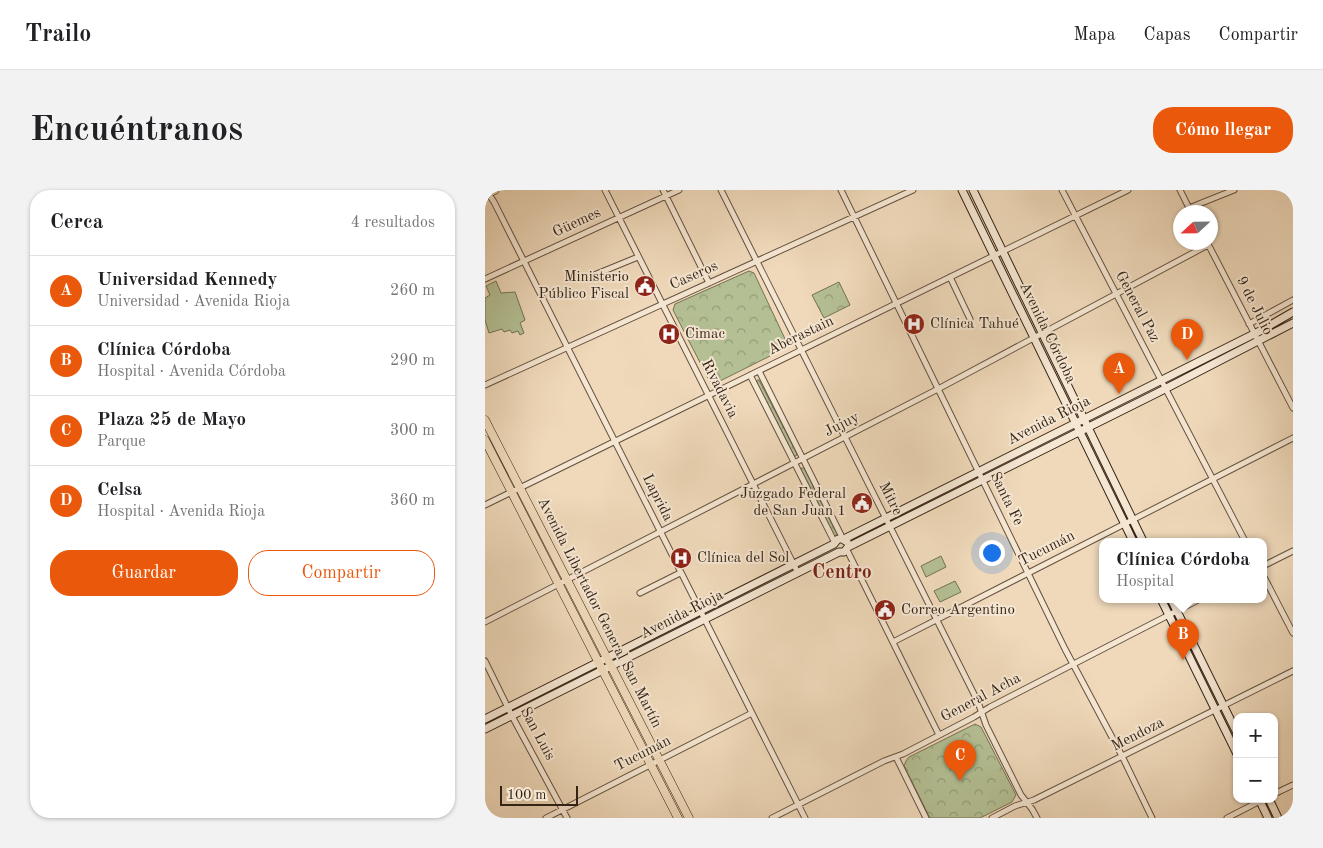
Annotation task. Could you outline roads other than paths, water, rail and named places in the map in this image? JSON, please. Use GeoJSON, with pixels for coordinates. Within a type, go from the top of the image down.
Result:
{"type":"FeatureCollection","features":[{"type":"Feature","properties":{"kind":"main road","name":"Avenida Córdoba"},"geometry":{"type":"LineString","coordinates":[[962,190],[1132,538]]}},
{"type":"Feature","properties":{"kind":"main road","name":"Avenida Córdoba"},"geometry":{"type":"LineString","coordinates":[[973,190],[1142,538]]}},
{"type":"Feature","properties":{"kind":"main road","name":"Avenida Rioja"},"geometry":{"type":"LineString","coordinates":[[843,539],[1254,334],[1293,312]]}},
{"type":"Feature","properties":{"kind":"main road"},"geometry":{"type":"LineString","coordinates":[[1258,342],[1260,336],[1276,326],[1282,318]]}},
{"type":"Feature","properties":{"kind":"main road","name":"Avenida Rioja"},"geometry":{"type":"LineString","coordinates":[[848,549],[1293,323]]}},
{"type":"Feature","properties":{"kind":"main road","name":"Avenida Libertador General San Martín"},"geometry":{"type":"LineString","coordinates":[[485,420],[689,818]]}},
{"type":"Feature","properties":{"kind":"main road","name":"Avenida Libertador General San Martín"},"geometry":{"type":"LineString","coordinates":[[485,440],[678,818]]}},
{"type":"Feature","properties":{"kind":"main road"},"geometry":{"type":"LineString","coordinates":[[839,539],[843,539],[847,542],[848,549],[844,552],[835,550],[835,544],[839,539]]}},
{"type":"Feature","properties":{"kind":"main road","name":"Avenida Rioja"},"geometry":{"type":"LineString","coordinates":[[485,719],[835,544]]}},
{"type":"Feature","properties":{"kind":"main road","name":"Avenida Rioja"},"geometry":{"type":"LineString","coordinates":[[485,729],[839,552]]}},
{"type":"Feature","properties":{"kind":"main road"},"geometry":{"type":"LineString","coordinates":[[1163,603],[1233,746]]}},
{"type":"Feature","properties":{"kind":"main road"},"geometry":{"type":"LineString","coordinates":[[1173,603],[1233,725]]}},
{"type":"Feature","properties":{"kind":"main road"},"geometry":{"type":"LineString","coordinates":[[1262,803],[1268,818]]}},
{"type":"Feature","properties":{"kind":"main road"},"geometry":{"type":"LineString","coordinates":[[1271,803],[1278,818]]}},
{"type":"Feature","properties":{"kind":"street","name":"Rivadavia"},"geometry":{"type":"LineString","coordinates":[[605,190],[798,573]]}},
{"type":"Feature","properties":{"kind":"street"},"geometry":{"type":"LineString","coordinates":[[663,190],[709,283]]}},
{"type":"Feature","properties":{"kind":"street","name":"Güemes"},"geometry":{"type":"LineString","coordinates":[[485,279],[679,190]]}},
{"type":"Feature","properties":{"kind":"street","name":"Mitre"},"geometry":{"type":"LineString","coordinates":[[721,190],[937,619],[1021,795],[1037,818]]}},
{"type":"Feature","properties":{"kind":"street","name":"Santa Fe"},"geometry":{"type":"LineString","coordinates":[[841,190],[1073,664],[1122,756],[1152,818]]}},
{"type":"Feature","properties":{"kind":"street","name":"Caseros"},"geometry":{"type":"LineString","coordinates":[[485,385],[913,190]]}},
{"type":"Feature","properties":{"kind":"street","name":"General Paz"},"geometry":{"type":"LineString","coordinates":[[1062,190],[1243,538]]}},
{"type":"Feature","properties":{"kind":"street","name":"Aberastain"},"geometry":{"type":"LineString","coordinates":[[485,505],[1128,190]]}},
{"type":"Feature","properties":{"kind":"street"},"geometry":{"type":"LineString","coordinates":[[1180,190],[1188,205]]}},
{"type":"Feature","properties":{"kind":"street"},"geometry":{"type":"LineString","coordinates":[[1201,205],[1234,190]]}},
{"type":"Feature","properties":{"kind":"street","name":"Laprida"},"geometry":{"type":"LineString","coordinates":[[488,192],[805,818]]}},
{"type":"Feature","properties":{"kind":"street","name":"Jujuy"},"geometry":{"type":"LineString","coordinates":[[485,622],[938,389],[1197,250]]}},
{"type":"Feature","properties":{"kind":"street","name":"9 de Julio"},"geometry":{"type":"LineString","coordinates":[[1211,250],[1293,408]]}},
{"type":"Feature","properties":{"kind":"street"},"geometry":{"type":"LineString","coordinates":[[594,275],[638,257]]}},
{"type":"Feature","properties":{"kind":"street"},"geometry":{"type":"LineString","coordinates":[[950,277],[970,319]]}},
{"type":"Feature","properties":{"kind":"street"},"geometry":{"type":"LineString","coordinates":[[1249,324],[1293,300]]}},
{"type":"Feature","properties":{"kind":"street"},"geometry":{"type":"LineString","coordinates":[[759,371],[843,539]]}},
{"type":"Feature","properties":{"kind":"street"},"geometry":{"type":"LineString","coordinates":[[750,375],[835,544]]}},
{"type":"Feature","properties":{"kind":"street","name":"Tucumán"},"geometry":{"type":"LineString","coordinates":[[893,642],[1293,438]]}},
{"type":"Feature","properties":{"kind":"street"},"geometry":{"type":"LineString","coordinates":[[848,549],[939,735]]}},
{"type":"Feature","properties":{"kind":"street"},"geometry":{"type":"LineString","coordinates":[[1267,564],[1293,551]]}},
{"type":"Feature","properties":{"kind":"street"},"geometry":{"type":"LineString","coordinates":[[640,593],[680,573]]}},
{"type":"Feature","properties":{"kind":"street"},"geometry":{"type":"LineString","coordinates":[[1267,583],[1293,633]]}},
{"type":"Feature","properties":{"kind":"street","name":"General Acha"},"geometry":{"type":"LineString","coordinates":[[772,818],[939,735],[1192,603]]}},
{"type":"Feature","properties":{"kind":"street","name":"San Luis"},"geometry":{"type":"LineString","coordinates":[[485,661],[512,716],[567,818]]}},
{"type":"Feature","properties":{"kind":"street","name":"Mendoza"},"geometry":{"type":"LineString","coordinates":[[992,818],[1015,806],[1034,800],[1293,671]]}},
{"type":"Feature","properties":{"kind":"street","name":"Tucumán"},"geometry":{"type":"LineString","coordinates":[[546,818],[752,713]]}},
{"type":"Feature","properties":{"kind":"street"},"geometry":{"type":"LineString","coordinates":[[896,756],[926,818]]}},
{"type":"Feature","properties":{"kind":"street"},"geometry":{"type":"LineString","coordinates":[[1278,792],[1293,785]]}},
{"type":"Feature","properties":{"kind":"street"},"geometry":{"type":"LineString","coordinates":[[1227,818],[1255,803]]}},
{"type":"Feature","properties":{"kind":"place","name":"Ministerio Público Fiscal"},"geometry":{"type":"Point","coordinates":[645,286]}},
{"type":"Feature","properties":{"kind":"place","name":"Clínica Tahué"},"geometry":{"type":"Point","coordinates":[914,324]}},
{"type":"Feature","properties":{"kind":"place","name":"Cimac"},"geometry":{"type":"Point","coordinates":[669,334]}},
{"type":"Feature","properties":{"kind":"place","name":"Celsa"},"geometry":{"type":"Point","coordinates":[1187,360]}},
{"type":"Feature","properties":{"kind":"place","name":"Universidad Kennedy"},"geometry":{"type":"Point","coordinates":[1119,394]}},
{"type":"Feature","properties":{"kind":"place","name":"Juzgado Federal de San Juan 1"},"geometry":{"type":"Point","coordinates":[862,503]}},
{"type":"Feature","properties":{"kind":"place","name":"Clínica del Sol"},"geometry":{"type":"Point","coordinates":[681,558]}},
{"type":"Feature","properties":{"kind":"place","name":"Correo Argentino"},"geometry":{"type":"Point","coordinates":[885,610]}},
{"type":"Feature","properties":{"kind":"place","name":"Clínica Córdoba"},"geometry":{"type":"Point","coordinates":[1183,660]}},
{"type":"Feature","properties":{"kind":"place","name":"Plaza 25 de Mayo"},"geometry":{"type":"Point","coordinates":[960,781]}},
{"type":"Feature","properties":{"kind":"district","name":"Centro"},"geometry":{"type":"Point","coordinates":[842,573]}}]}
